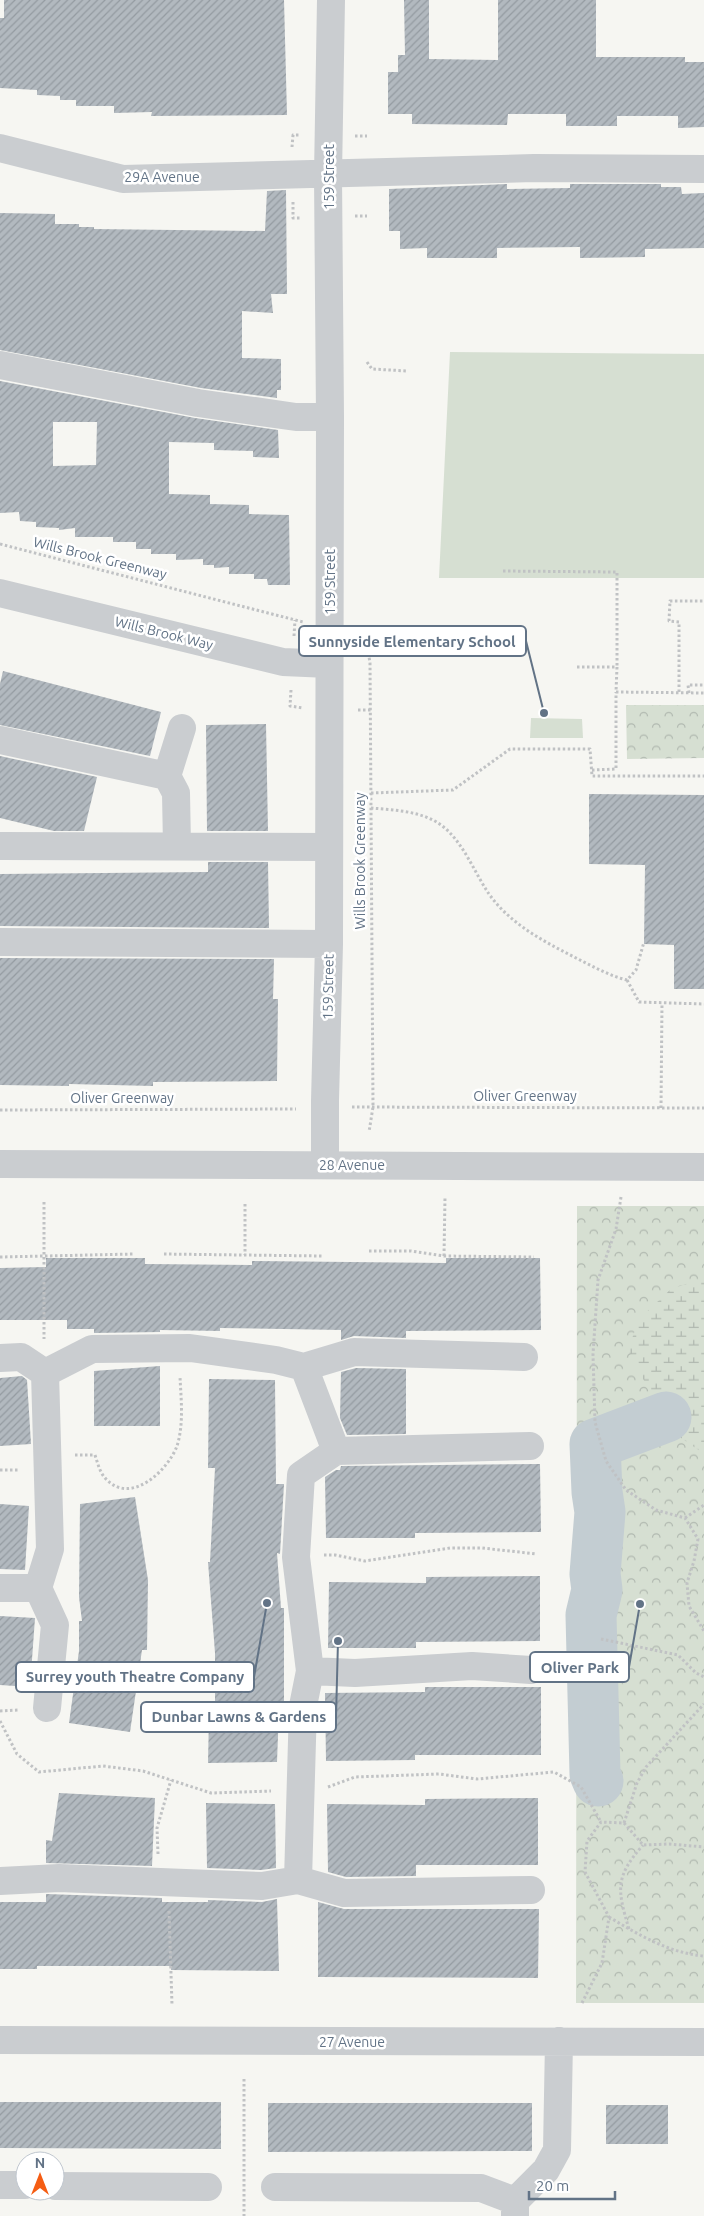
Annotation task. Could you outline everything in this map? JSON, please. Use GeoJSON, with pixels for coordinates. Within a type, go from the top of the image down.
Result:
{"type":"FeatureCollection","features":[{"type":"Feature","properties":{"kind":"street","name":"159 Street"},"geometry":{"type":"LineString","coordinates":[[325,1165],[329,944],[330,417],[328,175],[331,0]]}},
{"type":"Feature","properties":{"kind":"street","name":"29A Avenue"},"geometry":{"type":"LineString","coordinates":[[0,148],[123,179],[534,168],[704,170]]}},
{"type":"Feature","properties":{"kind":"street"},"geometry":{"type":"LineString","coordinates":[[0,365],[198,403],[296,417],[330,417]]}},
{"type":"Feature","properties":{"kind":"street","name":"Wills Brook Way"},"geometry":{"type":"LineString","coordinates":[[0,593],[283,662],[329,664]]}},
{"type":"Feature","properties":{"kind":"street"},"geometry":{"type":"LineString","coordinates":[[177,846],[176,793],[167,776],[182,728]]}},
{"type":"Feature","properties":{"kind":"street"},"geometry":{"type":"LineString","coordinates":[[0,740],[167,776]]}},
{"type":"Feature","properties":{"kind":"street"},"geometry":{"type":"LineString","coordinates":[[0,846],[329,847]]}},
{"type":"Feature","properties":{"kind":"street"},"geometry":{"type":"LineString","coordinates":[[0,942],[329,944]]}},
{"type":"Feature","properties":{"kind":"street","name":"28 Avenue"},"geometry":{"type":"LineString","coordinates":[[0,1164],[704,1167]]}},
{"type":"Feature","properties":{"kind":"street"},"geometry":{"type":"LineString","coordinates":[[46,1373],[92,1349],[190,1348],[276,1360],[304,1367],[354,1352],[524,1357]]}},
{"type":"Feature","properties":{"kind":"street"},"geometry":{"type":"LineString","coordinates":[[0,1358],[21,1357],[46,1373]]}},
{"type":"Feature","properties":{"kind":"street"},"geometry":{"type":"LineString","coordinates":[[304,1367],[336,1451]]}},
{"type":"Feature","properties":{"kind":"street"},"geometry":{"type":"LineString","coordinates":[[46,1373],[50,1549],[38,1588],[55,1625],[47,1708]]}},
{"type":"Feature","properties":{"kind":"street"},"geometry":{"type":"LineString","coordinates":[[298,1880],[303,1706],[310,1671],[296,1556],[301,1475],[336,1451],[530,1446]]}},
{"type":"Feature","properties":{"kind":"street"},"geometry":{"type":"LineString","coordinates":[[0,1588],[38,1588]]}},
{"type":"Feature","properties":{"kind":"street"},"geometry":{"type":"LineString","coordinates":[[310,1671],[355,1673],[472,1666],[531,1670]]}},
{"type":"Feature","properties":{"kind":"street"},"geometry":{"type":"LineString","coordinates":[[0,1881],[59,1878],[262,1886],[298,1880],[344,1893],[531,1890]]}},
{"type":"Feature","properties":{"kind":"street","name":"27 Avenue"},"geometry":{"type":"LineString","coordinates":[[0,2040],[704,2042]]}},
{"type":"Feature","properties":{"kind":"street"},"geometry":{"type":"LineString","coordinates":[[276,2187],[481,2188],[515,2208],[546,2170],[557,2150],[558,2041]]}},
{"type":"Feature","properties":{"kind":"street"},"geometry":{"type":"LineString","coordinates":[[0,2185],[15,2186]]}},
{"type":"Feature","properties":{"kind":"street"},"geometry":{"type":"LineString","coordinates":[[65,2186],[208,2187]]}},
{"type":"Feature","properties":{"kind":"path"},"geometry":{"type":"LineString","coordinates":[[292,150],[293,135],[303,134]]}},
{"type":"Feature","properties":{"kind":"path"},"geometry":{"type":"LineString","coordinates":[[367,362],[372,369],[407,371]]}},
{"type":"Feature","properties":{"kind":"path","name":"Wills Brook Greenway"},"geometry":{"type":"LineString","coordinates":[[0,544],[311,624]]}},
{"type":"Feature","properties":{"kind":"path"},"geometry":{"type":"LineString","coordinates":[[503,571],[617,572],[616,769],[592,770]]}},
{"type":"Feature","properties":{"kind":"path"},"geometry":{"type":"LineString","coordinates":[[679,692],[678,622],[669,621],[670,601],[704,602]]}},
{"type":"Feature","properties":{"kind":"path"},"geometry":{"type":"LineString","coordinates":[[294,641],[295,620]]}},
{"type":"Feature","properties":{"kind":"path","name":"Wills Brook Greenway"},"geometry":{"type":"LineString","coordinates":[[351,634],[366,638],[370,664],[373,1107],[369,1132]]}},
{"type":"Feature","properties":{"kind":"path"},"geometry":{"type":"LineString","coordinates":[[578,667],[617,667]]}},
{"type":"Feature","properties":{"kind":"path"},"geometry":{"type":"LineString","coordinates":[[689,693],[688,685],[704,684]]}},
{"type":"Feature","properties":{"kind":"path"},"geometry":{"type":"LineString","coordinates":[[291,688],[290,706],[307,708]]}},
{"type":"Feature","properties":{"kind":"path"},"geometry":{"type":"LineString","coordinates":[[616,692],[704,693]]}},
{"type":"Feature","properties":{"kind":"path"},"geometry":{"type":"LineString","coordinates":[[371,793],[453,790],[510,750],[590,749],[592,776],[704,776]]}},
{"type":"Feature","properties":{"kind":"path"},"geometry":{"type":"LineString","coordinates":[[371,808],[402,811],[441,824],[455,839],[490,895],[503,910],[540,939],[591,966],[627,980],[639,1002],[704,1004]]}},
{"type":"Feature","properties":{"kind":"path"},"geometry":{"type":"LineString","coordinates":[[627,980],[636,970],[644,942]]}},
{"type":"Feature","properties":{"kind":"path"},"geometry":{"type":"LineString","coordinates":[[660,1108],[662,1003]]}},
{"type":"Feature","properties":{"kind":"path","name":"Oliver Greenway"},"geometry":{"type":"LineString","coordinates":[[346,1108],[704,1108]]}},
{"type":"Feature","properties":{"kind":"path","name":"Oliver Greenway"},"geometry":{"type":"LineString","coordinates":[[0,1110],[303,1109]]}},
{"type":"Feature","properties":{"kind":"path"},"geometry":{"type":"LineString","coordinates":[[444,1256],[445,1197]]}},
{"type":"Feature","properties":{"kind":"path"},"geometry":{"type":"LineString","coordinates":[[621,1197],[616,1229],[598,1280],[593,1354],[596,1422],[606,1461],[626,1490],[656,1510],[685,1518],[698,1539],[687,1583],[689,1606],[704,1631]]}},
{"type":"Feature","properties":{"kind":"path"},"geometry":{"type":"LineString","coordinates":[[44,1202],[46,1373]]}},
{"type":"Feature","properties":{"kind":"path"},"geometry":{"type":"LineString","coordinates":[[245,1204],[245,1255]]}},
{"type":"Feature","properties":{"kind":"path"},"geometry":{"type":"LineString","coordinates":[[369,1251],[411,1251],[444,1256],[534,1257]]}},
{"type":"Feature","properties":{"kind":"path"},"geometry":{"type":"LineString","coordinates":[[0,1257],[134,1254]]}},
{"type":"Feature","properties":{"kind":"path"},"geometry":{"type":"LineString","coordinates":[[164,1254],[322,1256]]}},
{"type":"Feature","properties":{"kind":"path"},"geometry":{"type":"LineString","coordinates":[[69,1455],[95,1455],[100,1470],[107,1481],[120,1488],[134,1487],[151,1480],[165,1466],[176,1446],[182,1422],[180,1375],[190,1348]]}},
{"type":"Feature","properties":{"kind":"path"},"geometry":{"type":"LineString","coordinates":[[0,1470],[25,1470]]}},
{"type":"Feature","properties":{"kind":"path"},"geometry":{"type":"LineString","coordinates":[[685,1518],[704,1505]]}},
{"type":"Feature","properties":{"kind":"path"},"geometry":{"type":"LineString","coordinates":[[296,1556],[335,1555],[365,1561],[450,1548],[482,1548],[537,1554]]}},
{"type":"Feature","properties":{"kind":"path"},"geometry":{"type":"LineString","coordinates":[[601,1639],[678,1655],[696,1673],[704,1677]]}},
{"type":"Feature","properties":{"kind":"path"},"geometry":{"type":"LineString","coordinates":[[624,1823],[636,1783],[646,1766],[704,1704]]}},
{"type":"Feature","properties":{"kind":"path"},"geometry":{"type":"LineString","coordinates":[[0,1721],[17,1754],[39,1772],[103,1766],[143,1771],[211,1793],[280,1790]]}},
{"type":"Feature","properties":{"kind":"path"},"geometry":{"type":"LineString","coordinates":[[322,1787],[329,1787],[355,1777],[439,1774],[477,1779],[554,1772],[581,1787],[600,1822]]}},
{"type":"Feature","properties":{"kind":"path"},"geometry":{"type":"LineString","coordinates":[[158,1856],[157,1828],[171,1780]]}},
{"type":"Feature","properties":{"kind":"path"},"geometry":{"type":"LineString","coordinates":[[600,1822],[624,1823],[644,1845]]}},
{"type":"Feature","properties":{"kind":"path"},"geometry":{"type":"LineString","coordinates":[[600,1822],[587,1841],[585,1872],[609,1918],[656,1944],[686,1954],[704,1956]]}},
{"type":"Feature","properties":{"kind":"path"},"geometry":{"type":"LineString","coordinates":[[629,1930],[620,1901],[621,1876],[628,1862],[644,1845],[669,1844],[704,1847]]}},
{"type":"Feature","properties":{"kind":"path"},"geometry":{"type":"LineString","coordinates":[[169,1903],[172,2006]]}},
{"type":"Feature","properties":{"kind":"path"},"geometry":{"type":"LineString","coordinates":[[582,2003],[602,1963],[609,1918]]}},
{"type":"Feature","properties":{"kind":"path"},"geometry":{"type":"LineString","coordinates":[[244,2078],[244,2216]]}},
{"type":"Feature","properties":{"kind":"path"},"geometry":{"type":"LineString","coordinates":[[208,2187],[276,2187]]}},
{"type":"Feature","properties":{"kind":"green space"},"geometry":{"type":"Polygon","coordinates":[[[450,352],[704,354],[704,578],[439,578],[450,352]]]}},
{"type":"Feature","properties":{"kind":"green space"},"geometry":{"type":"Polygon","coordinates":[[[626,705],[704,705],[704,758],[627,759],[626,705]]]}},
{"type":"Feature","properties":{"kind":"green space"},"geometry":{"type":"Polygon","coordinates":[[[531,718],[582,719],[583,738],[530,738],[531,718]]]}},
{"type":"Feature","properties":{"kind":"green space"},"geometry":{"type":"Polygon","coordinates":[[[577,1206],[704,1206],[704,2003],[576,2003],[577,1206]]]}},
{"type":"Feature","properties":{"kind":"green space"},"geometry":{"type":"Polygon","coordinates":[[[704,1279],[704,1451],[700,1451],[674,1433],[661,1413],[628,1350],[639,1319],[671,1289],[704,1279]]]}},
{"type":"Feature","properties":{"kind":"building"},"geometry":{"type":"Polygon","coordinates":[[[4,0],[284,0],[287,115],[151,116],[152,112],[114,113],[114,106],[76,106],[76,100],[60,100],[60,96],[37,95],[37,90],[0,88],[0,18],[4,18],[4,0]]]}},
{"type":"Feature","properties":{"kind":"building"},"geometry":{"type":"Polygon","coordinates":[[[404,0],[429,0],[429,59],[498,60],[498,0],[596,0],[596,57],[685,57],[685,62],[704,62],[704,127],[678,128],[678,116],[617,116],[617,126],[566,126],[566,114],[508,114],[507,125],[412,124],[412,114],[388,114],[388,72],[398,72],[398,55],[405,55],[404,0]]]}},
{"type":"Feature","properties":{"kind":"building"},"geometry":{"type":"Polygon","coordinates":[[[507,184],[507,189],[570,188],[570,184],[661,184],[661,187],[681,187],[682,194],[704,193],[704,248],[645,249],[645,257],[580,258],[580,247],[497,248],[497,258],[427,258],[427,248],[400,249],[400,231],[389,231],[389,189],[507,184]]]}},
{"type":"Feature","properties":{"kind":"building"},"geometry":{"type":"Polygon","coordinates":[[[286,190],[287,294],[271,294],[273,313],[242,311],[242,358],[281,359],[281,390],[277,390],[277,398],[201,388],[0,350],[0,213],[55,214],[55,224],[79,224],[79,227],[94,227],[94,229],[265,231],[267,191],[286,190]]]}},
{"type":"Feature","properties":{"kind":"building"},"geometry":{"type":"Polygon","coordinates":[[[0,381],[195,418],[278,430],[279,458],[253,457],[253,451],[214,450],[214,443],[169,442],[169,494],[210,495],[210,504],[249,505],[249,514],[289,515],[290,585],[268,585],[267,579],[254,579],[254,574],[229,574],[229,567],[214,568],[214,565],[203,565],[203,559],[176,560],[176,554],[151,554],[151,549],[136,549],[136,542],[113,542],[113,537],[75,537],[75,528],[59,530],[59,528],[36,527],[36,522],[20,521],[19,512],[0,513],[0,381]],[[53,422],[53,466],[96,465],[97,422],[53,422]]]}},
{"type":"Feature","properties":{"kind":"building"},"geometry":{"type":"Polygon","coordinates":[[[3,671],[161,712],[150,756],[0,725],[0,684],[3,671]]]}},
{"type":"Feature","properties":{"kind":"building"},"geometry":{"type":"Polygon","coordinates":[[[266,724],[268,831],[207,831],[206,725],[266,724]]]}},
{"type":"Feature","properties":{"kind":"building"},"geometry":{"type":"Polygon","coordinates":[[[0,756],[97,777],[84,831],[54,831],[0,818],[0,756]]]}},
{"type":"Feature","properties":{"kind":"building"},"geometry":{"type":"Polygon","coordinates":[[[589,794],[704,795],[704,989],[674,989],[674,945],[644,944],[645,865],[589,864],[589,794]]]}},
{"type":"Feature","properties":{"kind":"building"},"geometry":{"type":"Polygon","coordinates":[[[208,862],[268,862],[269,928],[0,926],[0,874],[208,872],[208,862]]]}},
{"type":"Feature","properties":{"kind":"building"},"geometry":{"type":"Polygon","coordinates":[[[0,958],[274,959],[273,999],[278,999],[277,1081],[153,1082],[153,1086],[0,1085],[0,958]]]}},
{"type":"Feature","properties":{"kind":"building"},"geometry":{"type":"Polygon","coordinates":[[[46,1258],[145,1258],[145,1264],[252,1265],[252,1261],[446,1263],[446,1258],[540,1258],[541,1330],[406,1331],[406,1338],[354,1336],[341,1340],[341,1330],[220,1328],[220,1331],[160,1330],[160,1332],[94,1333],[94,1329],[67,1329],[67,1320],[0,1320],[0,1268],[46,1267],[46,1258]]]}},
{"type":"Feature","properties":{"kind":"building"},"geometry":{"type":"Polygon","coordinates":[[[160,1366],[160,1426],[94,1426],[94,1371],[160,1366]]]}},
{"type":"Feature","properties":{"kind":"building"},"geometry":{"type":"Polygon","coordinates":[[[356,1368],[406,1369],[406,1434],[347,1435],[340,1418],[341,1372],[356,1368]]]}},
{"type":"Feature","properties":{"kind":"building"},"geometry":{"type":"Polygon","coordinates":[[[22,1376],[27,1380],[31,1444],[0,1446],[0,1378],[22,1376]]]}},
{"type":"Feature","properties":{"kind":"building"},"geometry":{"type":"Polygon","coordinates":[[[209,1379],[275,1380],[276,1484],[284,1484],[280,1554],[277,1553],[281,1608],[284,1608],[284,1709],[279,1709],[277,1762],[208,1763],[209,1715],[215,1715],[215,1653],[208,1562],[210,1562],[215,1468],[208,1468],[209,1379]]]}},
{"type":"Feature","properties":{"kind":"building"},"geometry":{"type":"Polygon","coordinates":[[[540,1464],[541,1532],[415,1533],[415,1538],[326,1538],[325,1477],[336,1470],[340,1470],[341,1466],[540,1464]]]}},
{"type":"Feature","properties":{"kind":"building"},"geometry":{"type":"Polygon","coordinates":[[[135,1497],[148,1580],[147,1650],[142,1650],[130,1732],[69,1723],[79,1651],[79,1621],[82,1621],[79,1597],[80,1504],[135,1497]]]}},
{"type":"Feature","properties":{"kind":"building"},"geometry":{"type":"Polygon","coordinates":[[[0,1504],[29,1506],[25,1570],[0,1569],[0,1504]]]}},
{"type":"Feature","properties":{"kind":"building"},"geometry":{"type":"Polygon","coordinates":[[[540,1576],[540,1641],[416,1642],[416,1648],[328,1648],[329,1582],[426,1583],[426,1577],[540,1576]]]}},
{"type":"Feature","properties":{"kind":"building"},"geometry":{"type":"Polygon","coordinates":[[[0,1616],[35,1618],[30,1687],[0,1685],[0,1616]]]}},
{"type":"Feature","properties":{"kind":"building"},"geometry":{"type":"Polygon","coordinates":[[[425,1687],[541,1687],[541,1755],[415,1755],[415,1760],[326,1761],[325,1693],[425,1692],[425,1687]]]}},
{"type":"Feature","properties":{"kind":"building"},"geometry":{"type":"Polygon","coordinates":[[[59,1793],[155,1798],[152,1866],[46,1863],[46,1840],[52,1841],[59,1793]]]}},
{"type":"Feature","properties":{"kind":"building"},"geometry":{"type":"Polygon","coordinates":[[[538,1798],[538,1865],[416,1865],[416,1876],[346,1877],[328,1872],[327,1804],[425,1805],[425,1799],[538,1798]]]}},
{"type":"Feature","properties":{"kind":"building"},"geometry":{"type":"Polygon","coordinates":[[[206,1803],[275,1804],[276,1868],[261,1870],[207,1868],[206,1803]]]}},
{"type":"Feature","properties":{"kind":"building"},"geometry":{"type":"Polygon","coordinates":[[[46,1894],[162,1898],[162,1902],[208,1902],[208,1900],[262,1902],[277,1899],[279,1971],[171,1970],[171,1966],[37,1966],[37,1969],[0,1969],[0,1902],[46,1902],[46,1894]]]}},
{"type":"Feature","properties":{"kind":"building"},"geometry":{"type":"Polygon","coordinates":[[[318,1902],[344,1909],[539,1909],[538,1978],[318,1977],[318,1902]]]}},
{"type":"Feature","properties":{"kind":"building"},"geometry":{"type":"Polygon","coordinates":[[[0,2102],[221,2102],[221,2149],[0,2148],[0,2102]]]}},
{"type":"Feature","properties":{"kind":"building"},"geometry":{"type":"Polygon","coordinates":[[[268,2103],[532,2103],[532,2151],[268,2152],[268,2103]]]}},
{"type":"Feature","properties":{"kind":"building"},"geometry":{"type":"Polygon","coordinates":[[[606,2105],[668,2105],[668,2144],[606,2144],[606,2105]]]}},
{"type":"Feature","properties":{"kind":"waterway"},"geometry":{"type":"LineString","coordinates":[[598,1781],[595,1774],[591,1615],[597,1590],[595,1574],[600,1512],[597,1492],[595,1444],[666,1417]]}},
{"type":"Feature","properties":{"kind":"place","name":"Sunnyside Elementary School"},"geometry":{"type":"Point","coordinates":[544,713]}},
{"type":"Feature","properties":{"kind":"place","name":"Surrey youth Theatre Company"},"geometry":{"type":"Point","coordinates":[267,1603]}},
{"type":"Feature","properties":{"kind":"place","name":"Oliver Park"},"geometry":{"type":"Point","coordinates":[640,1604]}},
{"type":"Feature","properties":{"kind":"place","name":"Dunbar Lawns & Gardens"},"geometry":{"type":"Point","coordinates":[338,1641]}}]}
